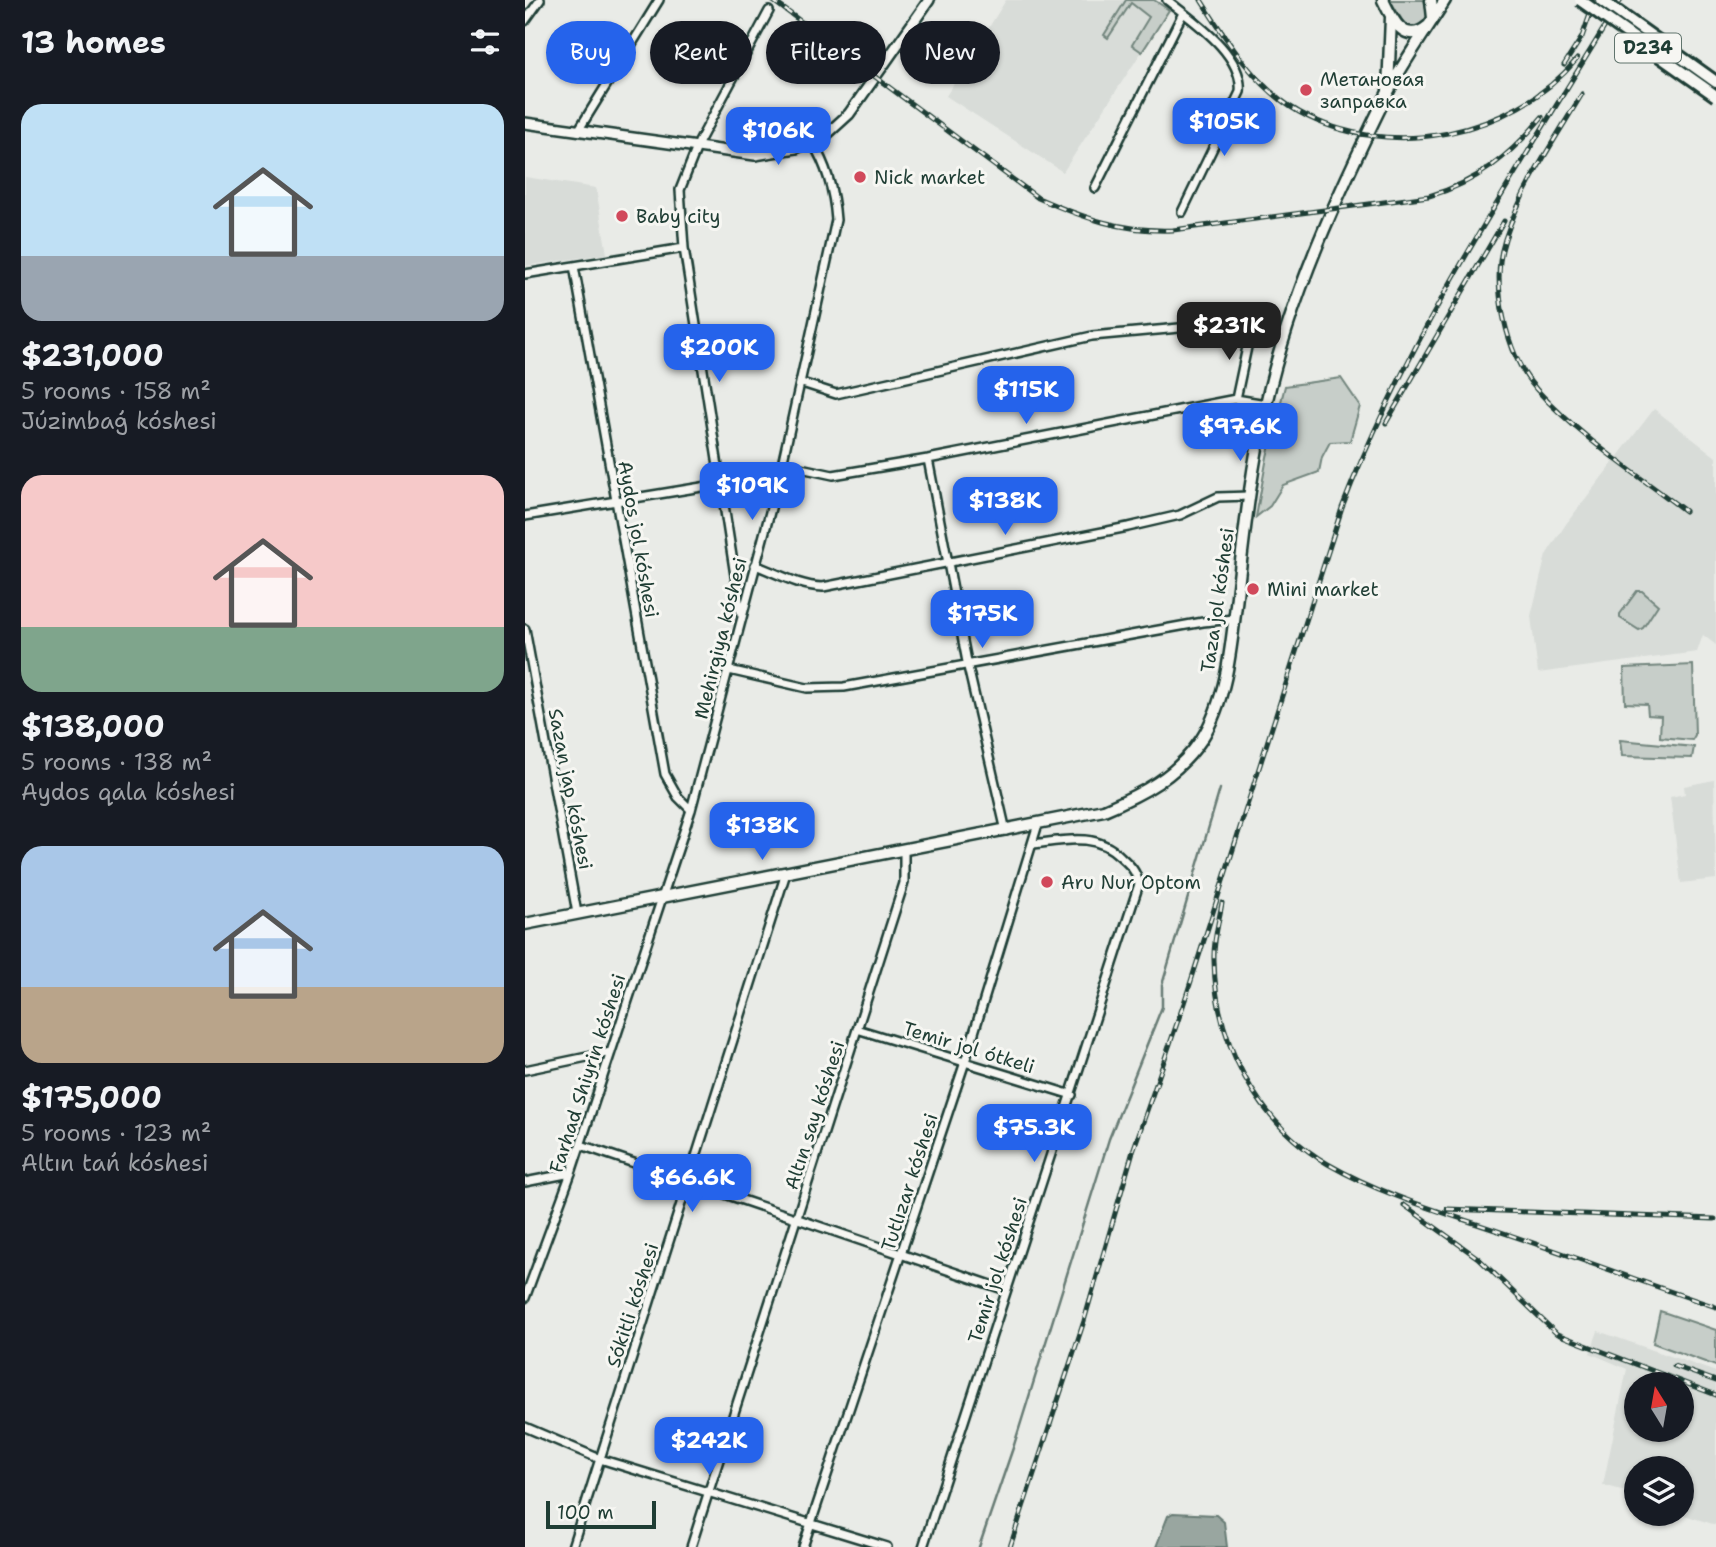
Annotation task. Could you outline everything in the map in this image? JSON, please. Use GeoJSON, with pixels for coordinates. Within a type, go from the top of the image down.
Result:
{"type":"FeatureCollection","features":[{"type":"Feature","properties":{"kind":"main road"},"geometry":{"type":"LineString","coordinates":[[1383,0],[1391,17],[1405,32],[1415,34],[1431,22],[1434,9],[1431,0]]}},
{"type":"Feature","properties":{"kind":"main road","name":"Taza jol kóshesi"},"geometry":{"type":"LineString","coordinates":[[525,924],[1104,810],[1144,793],[1175,770],[1201,739],[1226,673],[1249,496],[1266,404],[1290,316],[1388,92],[1445,0]]}},
{"type":"Feature","properties":{"kind":"main road","name":"D234"},"geometry":{"type":"LineString","coordinates":[[1580,0],[1716,96]]}},
{"type":"Feature","properties":{"kind":"main road","name":"D234"},"geometry":{"type":"LineString","coordinates":[[1601,0],[1716,82]]}},
{"type":"Feature","properties":{"kind":"main road"},"geometry":{"type":"LineString","coordinates":[[1388,92],[1391,17]]}},
{"type":"Feature","properties":{"kind":"street"},"geometry":{"type":"LineString","coordinates":[[525,22],[540,0]]}},
{"type":"Feature","properties":{"kind":"street"},"geometry":{"type":"LineString","coordinates":[[578,131],[659,0]]}},
{"type":"Feature","properties":{"kind":"street"},"geometry":{"type":"LineString","coordinates":[[525,123],[696,149],[755,155],[776,153],[812,142],[849,114],[929,0]]}},
{"type":"Feature","properties":{"kind":"street"},"geometry":{"type":"LineString","coordinates":[[1167,0],[1221,44],[1241,82],[1240,92],[1182,212]]}},
{"type":"Feature","properties":{"kind":"street"},"geometry":{"type":"LineString","coordinates":[[742,618],[684,248],[680,190],[696,149],[769,11]]}},
{"type":"Feature","properties":{"kind":"street"},"geometry":{"type":"LineString","coordinates":[[1095,188],[1183,13]]}},
{"type":"Feature","properties":{"kind":"street","name":"Mehirgiya kóshesi"},"geometry":{"type":"LineString","coordinates":[[662,897],[691,810],[779,478],[836,220],[835,197],[822,158],[812,142]]}},
{"type":"Feature","properties":{"kind":"street"},"geometry":{"type":"LineString","coordinates":[[525,274],[684,248]]}},
{"type":"Feature","properties":{"kind":"street","name":"Aydos jol kóshesi"},"geometry":{"type":"LineString","coordinates":[[573,266],[666,774],[678,797],[691,810]]}},
{"type":"Feature","properties":{"kind":"street"},"geometry":{"type":"LineString","coordinates":[[801,383],[836,394],[1092,336],[1212,325],[1236,319],[1247,326],[1250,333],[1235,398]]}},
{"type":"Feature","properties":{"kind":"street"},"geometry":{"type":"LineString","coordinates":[[782,464],[833,475],[928,460],[1235,398],[1266,404]]}},
{"type":"Feature","properties":{"kind":"street"},"geometry":{"type":"LineString","coordinates":[[928,460],[968,667],[1006,831]]}},
{"type":"Feature","properties":{"kind":"street"},"geometry":{"type":"LineString","coordinates":[[525,516],[720,484],[779,478]]}},
{"type":"Feature","properties":{"kind":"street"},"geometry":{"type":"LineString","coordinates":[[755,565],[782,574],[802,587],[823,587],[1128,527],[1180,515],[1218,497],[1249,496]]}},
{"type":"Feature","properties":{"kind":"street"},"geometry":{"type":"LineString","coordinates":[[729,670],[807,688],[844,687],[968,667],[1203,622],[1234,619]]}},
{"type":"Feature","properties":{"kind":"street","name":"Sazan jap kóshesi"},"geometry":{"type":"LineString","coordinates":[[525,629],[577,913]]}},
{"type":"Feature","properties":{"kind":"street","name":"Tutlızar kóshesi"},"geometry":{"type":"LineString","coordinates":[[803,1547],[965,1062],[1038,824]]}},
{"type":"Feature","properties":{"kind":"street","name":"Temir jol kóshesi"},"geometry":{"type":"LineString","coordinates":[[923,1547],[1139,884],[1136,872],[1108,844],[1070,838],[1033,844]]}},
{"type":"Feature","properties":{"kind":"street","name":"Altın say kóshesi"},"geometry":{"type":"LineString","coordinates":[[691,1547],[904,883],[904,850]]}},
{"type":"Feature","properties":{"kind":"street","name":"Sókitli kóshesi"},"geometry":{"type":"LineString","coordinates":[[572,1547],[786,873]]}},
{"type":"Feature","properties":{"kind":"street","name":"Farhad Shiyrin kóshesi"},"geometry":{"type":"LineString","coordinates":[[525,1298],[527,1284],[581,1145],[662,897]]}},
{"type":"Feature","properties":{"kind":"street","name":"Temir jol ótkeli"},"geometry":{"type":"LineString","coordinates":[[857,1030],[1072,1095]]}},
{"type":"Feature","properties":{"kind":"street"},"geometry":{"type":"LineString","coordinates":[[525,1070],[611,1052]]}},
{"type":"Feature","properties":{"kind":"street"},"geometry":{"type":"LineString","coordinates":[[581,1145],[797,1219],[903,1252],[1006,1290]]}},
{"type":"Feature","properties":{"kind":"street"},"geometry":{"type":"LineString","coordinates":[[525,1182],[571,1173]]}},
{"type":"Feature","properties":{"kind":"street"},"geometry":{"type":"LineString","coordinates":[[525,1427],[600,1459],[887,1547]]}},
{"type":"Feature","properties":{"kind":"shaded area"},"geometry":{"type":"Polygon","coordinates":[[[1006,0],[1154,0],[1169,10],[1063,172],[946,96],[954,84],[1000,84],[1000,21],[993,21],[1006,0]]]}},
{"type":"Feature","properties":{"kind":"shaded area"},"geometry":{"type":"Polygon","coordinates":[[[1126,0],[1154,0],[1169,10],[1142,52],[1132,45],[1149,17],[1131,3],[1108,38],[1104,35],[1126,0]]]}},
{"type":"Feature","properties":{"kind":"shaded area"},"geometry":{"type":"Polygon","coordinates":[[[1390,0],[1424,0],[1429,16],[1419,25],[1405,25],[1390,0]]]}},
{"type":"Feature","properties":{"kind":"shaded area"},"geometry":{"type":"Polygon","coordinates":[[[525,177],[596,188],[607,254],[525,266],[525,177]]]}},
{"type":"Feature","properties":{"kind":"shaded area"},"geometry":{"type":"Polygon","coordinates":[[[1341,378],[1360,406],[1350,441],[1330,442],[1322,457],[1319,472],[1283,485],[1270,506],[1256,517],[1267,457],[1285,386],[1341,378]]]}},
{"type":"Feature","properties":{"kind":"shaded area"},"geometry":{"type":"Polygon","coordinates":[[[1654,409],[1716,457],[1716,645],[1703,635],[1697,652],[1538,673],[1531,616],[1546,555],[1566,524],[1654,409]]]}},
{"type":"Feature","properties":{"kind":"shaded area"},"geometry":{"type":"Polygon","coordinates":[[[1637,591],[1642,591],[1658,605],[1639,630],[1620,618],[1620,614],[1637,591]]]}},
{"type":"Feature","properties":{"kind":"shaded area"},"geometry":{"type":"Polygon","coordinates":[[[1693,665],[1695,735],[1692,740],[1660,737],[1661,716],[1648,715],[1647,704],[1625,703],[1624,668],[1693,665]]]}},
{"type":"Feature","properties":{"kind":"shaded area"},"geometry":{"type":"Polygon","coordinates":[[[1620,740],[1694,747],[1692,758],[1622,756],[1620,740]]]}},
{"type":"Feature","properties":{"kind":"shaded area"},"geometry":{"type":"Polygon","coordinates":[[[1714,780],[1716,879],[1681,883],[1670,797],[1685,794],[1684,786],[1714,780]]]}},
{"type":"Feature","properties":{"kind":"shaded area"},"geometry":{"type":"Polygon","coordinates":[[[1660,1311],[1716,1330],[1716,1366],[1653,1343],[1660,1311]]]}},
{"type":"Feature","properties":{"kind":"shaded area"},"geometry":{"type":"Polygon","coordinates":[[[1598,1331],[1716,1372],[1716,1525],[1694,1518],[1694,1456],[1624,1456],[1624,1491],[1603,1485],[1624,1384],[1624,1442],[1694,1442],[1694,1372],[1626,1372],[1627,1369],[1590,1353],[1598,1331]]]}},
{"type":"Feature","properties":{"kind":"shaded area"},"geometry":{"type":"Polygon","coordinates":[[[1173,1513],[1216,1515],[1224,1522],[1227,1547],[1156,1547],[1168,1516],[1173,1513]]]}},
{"type":"Feature","properties":{"kind":"waterway"},"geometry":{"type":"LineString","coordinates":[[979,1547],[1014,1445],[1109,1139],[1162,1007],[1162,985],[1220,789]]}},
{"type":"Feature","properties":{"kind":"railway"},"geometry":{"type":"LineString","coordinates":[[772,0],[1038,198],[1071,212],[1137,229],[1173,230],[1429,196],[1462,184],[1491,166],[1518,144],[1542,117]]}},
{"type":"Feature","properties":{"kind":"railway"},"geometry":{"type":"LineString","coordinates":[[1201,0],[1244,62],[1269,90],[1299,112],[1334,127],[1371,136],[1409,138],[1447,133],[1484,123],[1519,107],[1550,85],[1577,59]]}},
{"type":"Feature","properties":{"kind":"railway"},"geometry":{"type":"LineString","coordinates":[[1564,65],[1582,37],[1595,0]]}},
{"type":"Feature","properties":{"kind":"railway"},"geometry":{"type":"LineString","coordinates":[[1010,1547],[1084,1321],[1133,1151],[1184,1003],[1342,508],[1401,375],[1435,311],[1507,186],[1621,0]]}},
{"type":"Feature","properties":{"kind":"railway"},"geometry":{"type":"LineString","coordinates":[[1582,94],[1529,183],[1505,239],[1499,276],[1500,297],[1509,339],[1526,376],[1553,407],[1627,468],[1685,511]]}},
{"type":"Feature","properties":{"kind":"railway"},"geometry":{"type":"LineString","coordinates":[[1386,423],[1504,221]]}},
{"type":"Feature","properties":{"kind":"railway"},"geometry":{"type":"LineString","coordinates":[[1222,903],[1214,960],[1222,1020],[1245,1077],[1261,1103],[1280,1126],[1303,1147],[1328,1164],[1391,1194],[1716,1307]]}},
{"type":"Feature","properties":{"kind":"railway"},"geometry":{"type":"LineString","coordinates":[[1404,1205],[1478,1258],[1557,1334],[1716,1395]]}},
{"type":"Feature","properties":{"kind":"railway"},"geometry":{"type":"LineString","coordinates":[[1447,1209],[1715,1219]]}},
{"type":"Feature","properties":{"kind":"railway"},"geometry":{"type":"LineString","coordinates":[[1674,1366],[1716,1381]]}},
{"type":"Feature","properties":{"kind":"place","name":"Метановая заправка"},"geometry":{"type":"Point","coordinates":[1306,90]}},
{"type":"Feature","properties":{"kind":"place","name":"Nick market"},"geometry":{"type":"Point","coordinates":[860,177]}},
{"type":"Feature","properties":{"kind":"place","name":"Baby city"},"geometry":{"type":"Point","coordinates":[622,216]}},
{"type":"Feature","properties":{"kind":"place","name":"Mini market"},"geometry":{"type":"Point","coordinates":[1253,589]}},
{"type":"Feature","properties":{"kind":"place","name":"Aru Nur Optom"},"geometry":{"type":"Point","coordinates":[1047,882]}}]}
